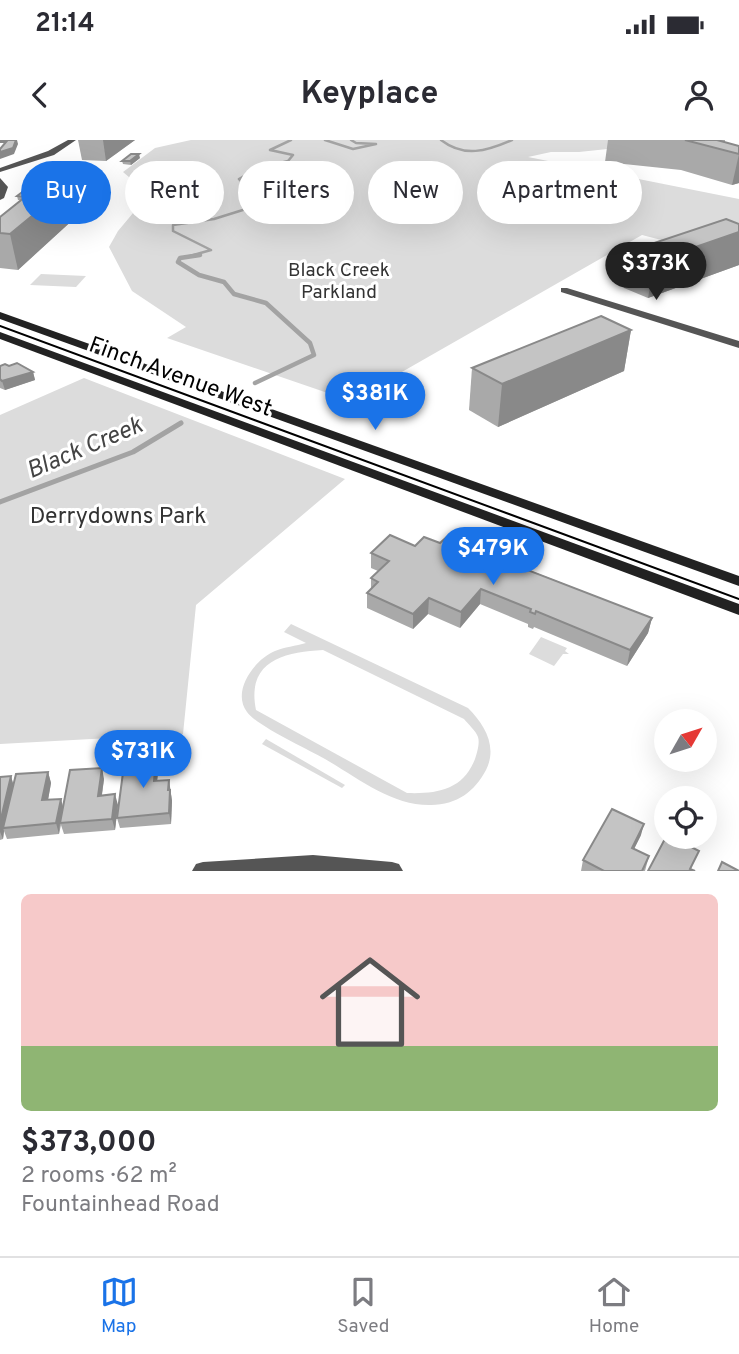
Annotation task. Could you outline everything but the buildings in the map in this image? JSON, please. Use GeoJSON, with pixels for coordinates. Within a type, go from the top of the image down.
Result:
{"type":"FeatureCollection","features":[{"type":"Feature","properties":{"kind":"main road","name":"Finch Avenue West"},"geometry":{"type":"LineString","coordinates":[[0,314],[739,581]]}},
{"type":"Feature","properties":{"kind":"main road","name":"Finch Avenue West"},"geometry":{"type":"LineString","coordinates":[[0,335],[739,610]]}},
{"type":"Feature","properties":{"kind":"street"},"geometry":{"type":"LineString","coordinates":[[0,170],[51,153],[72,140]]}},
{"type":"Feature","properties":{"kind":"street"},"geometry":{"type":"LineString","coordinates":[[0,180],[4,187],[0,198]]}},
{"type":"Feature","properties":{"kind":"street"},"geometry":{"type":"LineString","coordinates":[[564,290],[739,345]]}},
{"type":"Feature","properties":{"kind":"street"},"geometry":{"type":"LineString","coordinates":[[203,871],[313,864],[392,871]]}},
{"type":"Feature","properties":{"kind":"green space","name":"Black Creek Parkland"},"geometry":{"type":"Polygon","coordinates":[[[191,140],[693,140],[579,152],[551,152],[528,157],[548,161],[477,161],[477,224],[642,224],[642,180],[739,199],[739,260],[642,235],[351,401],[167,338],[186,327],[132,291],[109,247],[125,223],[224,224],[224,161],[138,161],[155,148],[191,140]]]}},
{"type":"Feature","properties":{"kind":"green space"},"geometry":{"type":"Polygon","coordinates":[[[41,274],[86,276],[76,287],[30,285],[41,274]]]}},
{"type":"Feature","properties":{"kind":"green space","name":"Derrydowns Park"},"geometry":{"type":"Polygon","coordinates":[[[84,378],[345,479],[196,605],[183,734],[0,744],[0,415],[84,378]]]}},
{"type":"Feature","properties":{"kind":"green space"},"geometry":{"type":"Polygon","coordinates":[[[291,624],[468,708],[484,728],[490,744],[486,770],[476,784],[464,795],[449,802],[431,805],[403,801],[376,790],[252,718],[243,704],[242,695],[247,677],[253,668],[275,651],[306,643],[284,632],[291,624]],[[323,650],[295,653],[271,662],[257,680],[254,693],[256,710],[407,793],[439,791],[464,778],[477,754],[479,739],[464,719],[323,650]]]}},
{"type":"Feature","properties":{"kind":"green space"},"geometry":{"type":"Polygon","coordinates":[[[541,637],[567,648],[565,651],[569,654],[563,654],[554,666],[529,654],[541,637]]]}},
{"type":"Feature","properties":{"kind":"green space"},"geometry":{"type":"Polygon","coordinates":[[[266,739],[345,785],[342,788],[262,744],[266,739]]]}},
{"type":"Feature","properties":{"kind":"waterway","name":"Black Creek"},"geometry":{"type":"LineString","coordinates":[[190,256],[211,250],[173,231],[173,225],[214,219],[246,209],[253,193],[239,179],[256,169],[288,161],[293,155],[270,150],[291,140]]}},
{"type":"Feature","properties":{"kind":"waterway","name":"Black Creek"},"geometry":{"type":"LineString","coordinates":[[325,140],[353,149],[376,144],[356,143],[351,140]]}},
{"type":"Feature","properties":{"kind":"waterway","name":"Black Creek"},"geometry":{"type":"LineString","coordinates":[[441,140],[467,151],[485,150],[512,140]]}},
{"type":"Feature","properties":{"kind":"waterway","name":"Black Creek"},"geometry":{"type":"LineString","coordinates":[[200,255],[180,258],[178,262],[199,275],[224,282],[234,294],[266,303],[310,343],[314,355],[255,383]]}},
{"type":"Feature","properties":{"kind":"waterway","name":"Black Creek"},"geometry":{"type":"LineString","coordinates":[[0,502],[133,452],[181,423]]}},
{"type":"Feature","properties":{"kind":"tram line"},"geometry":{"type":"LineString","coordinates":[[0,326],[739,599]]}}]}
